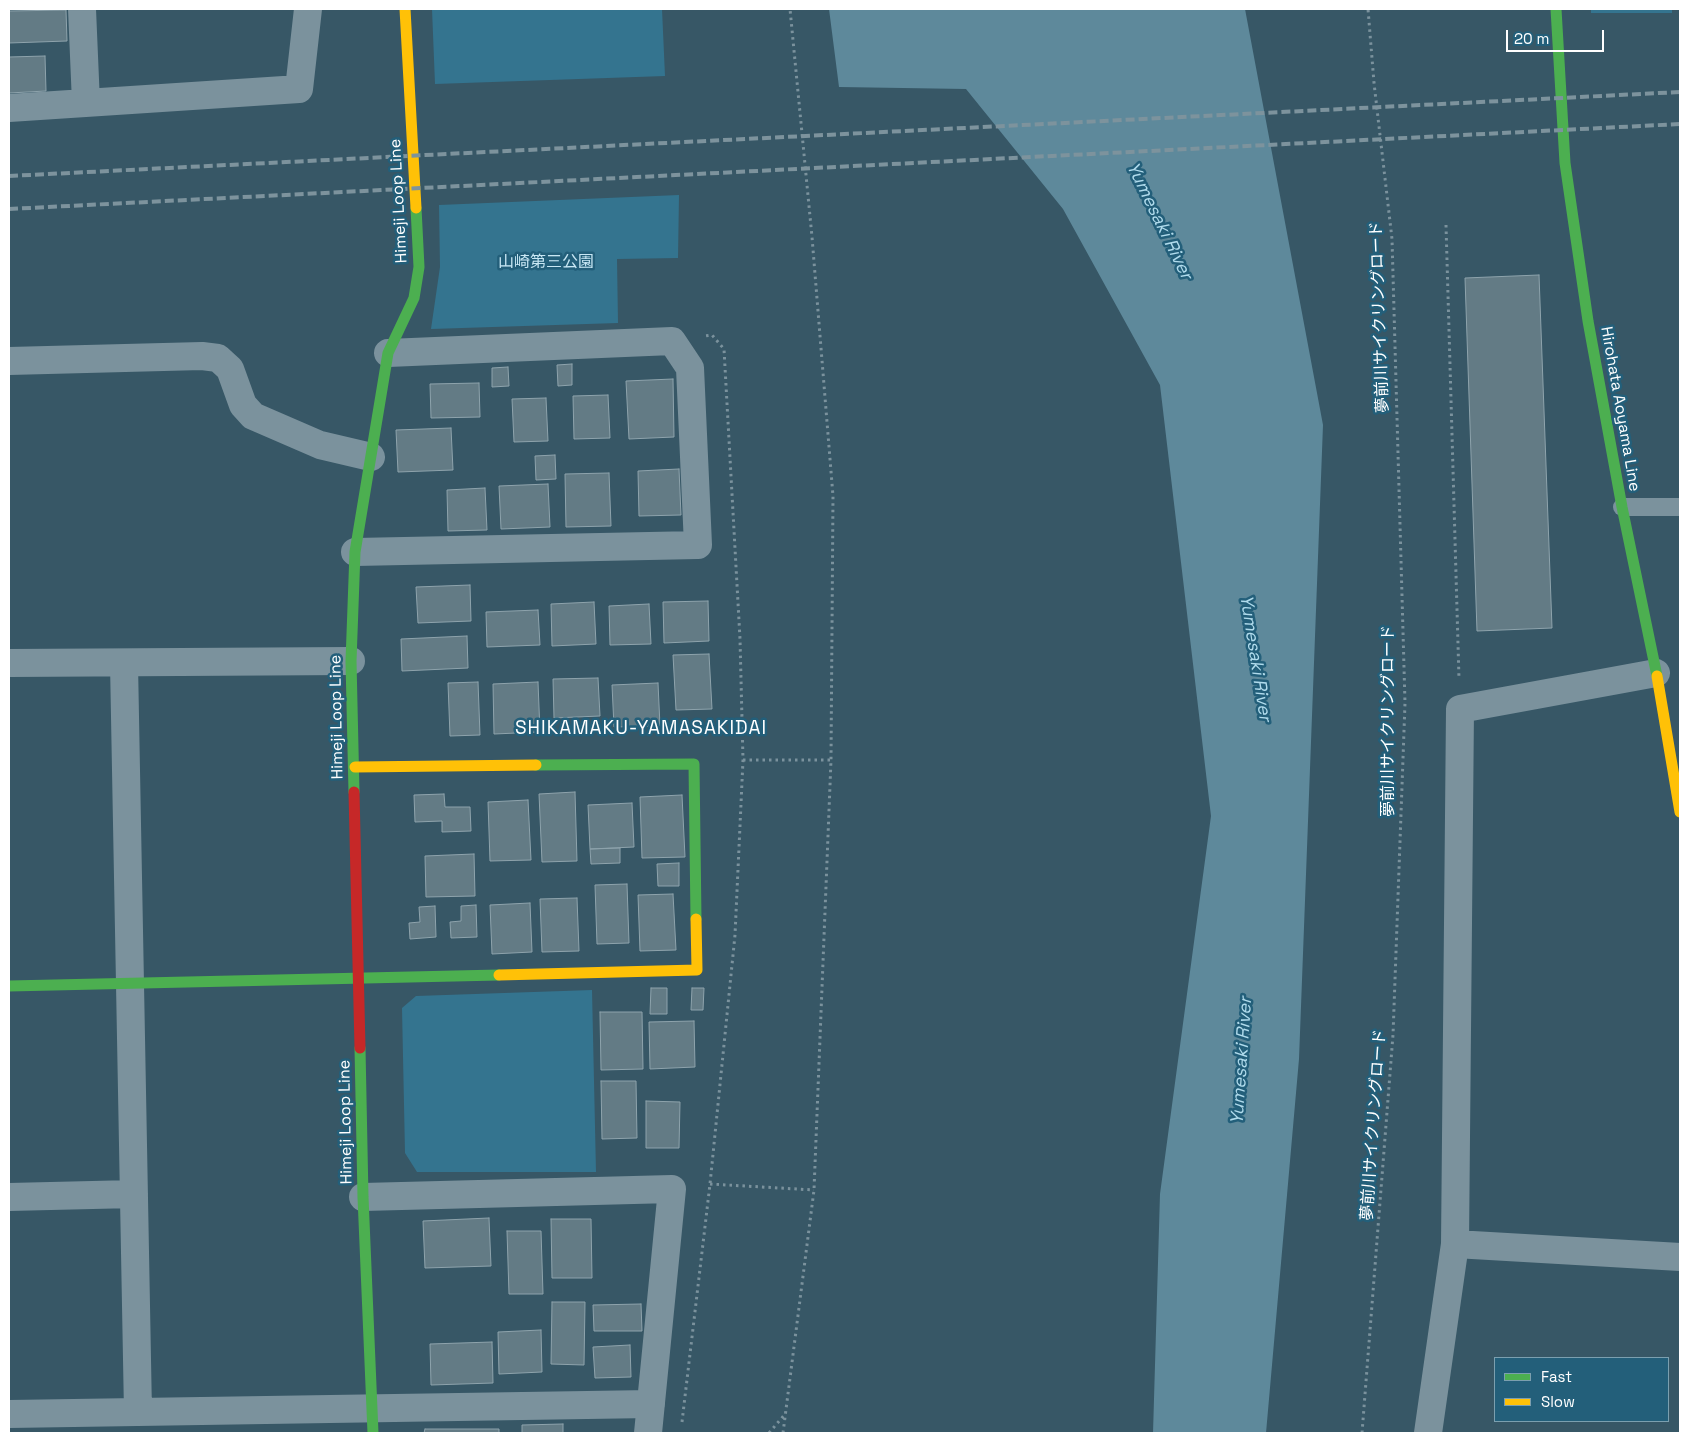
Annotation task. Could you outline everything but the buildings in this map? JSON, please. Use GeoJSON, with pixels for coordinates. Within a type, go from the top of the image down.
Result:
{"type":"FeatureCollection","features":[{"type":"Feature","properties":{"kind":"main road","name":"Himeji Loop Line"},"geometry":{"type":"LineString","coordinates":[[373,1421],[364,1197],[351,661],[355,552],[388,353],[414,298],[419,267],[405,9]]}},
{"type":"Feature","properties":{"kind":"main road","name":"Hirohata Aoyama Line"},"geometry":{"type":"LineString","coordinates":[[1556,9],[1565,163],[1588,320],[1622,507],[1656,673],[1680,812]]}},
{"type":"Feature","properties":{"kind":"main road"},"geometry":{"type":"LineString","coordinates":[[9,986],[697,970],[694,764],[355,766]]}},
{"type":"Feature","properties":{"kind":"street"},"geometry":{"type":"LineString","coordinates":[[82,9],[86,103]]}},
{"type":"Feature","properties":{"kind":"street"},"geometry":{"type":"LineString","coordinates":[[9,108],[299,89],[308,9]]}},
{"type":"Feature","properties":{"kind":"street"},"geometry":{"type":"LineString","coordinates":[[355,552],[698,545],[690,368],[672,341],[388,353]]}},
{"type":"Feature","properties":{"kind":"street"},"geometry":{"type":"LineString","coordinates":[[9,360],[202,356],[218,358],[230,368],[243,405],[253,416],[320,445],[372,457]]}},
{"type":"Feature","properties":{"kind":"street"},"geometry":{"type":"LineString","coordinates":[[9,663],[351,661]]}},
{"type":"Feature","properties":{"kind":"street"},"geometry":{"type":"LineString","coordinates":[[124,662],[138,1412]]}},
{"type":"Feature","properties":{"kind":"street"},"geometry":{"type":"LineString","coordinates":[[1428,1433],[1454,1244],[1460,709],[1656,673]]}},
{"type":"Feature","properties":{"kind":"street"},"geometry":{"type":"LineString","coordinates":[[364,1197],[672,1189],[648,1433]]}},
{"type":"Feature","properties":{"kind":"street"},"geometry":{"type":"LineString","coordinates":[[9,1197],[134,1194]]}},
{"type":"Feature","properties":{"kind":"street"},"geometry":{"type":"LineString","coordinates":[[1454,1244],[1680,1257]]}},
{"type":"Feature","properties":{"kind":"street"},"geometry":{"type":"LineString","coordinates":[[9,1414],[138,1412],[373,1421],[651,1404]]}},
{"type":"Feature","properties":{"kind":"lane"},"geometry":{"type":"LineString","coordinates":[[1622,507],[1680,507]]}},
{"type":"Feature","properties":{"kind":"path"},"geometry":{"type":"LineString","coordinates":[[783,1433],[814,1190],[831,760],[833,496],[812,237],[790,9]]}},
{"type":"Feature","properties":{"kind":"path","name":"夢前川サイクリングロード"},"geometry":{"type":"LineString","coordinates":[[1362,1433],[1394,1035],[1405,703],[1392,239],[1374,83],[1368,9]]}},
{"type":"Feature","properties":{"kind":"path"},"geometry":{"type":"LineString","coordinates":[[1446,225],[1460,709]]}},
{"type":"Feature","properties":{"kind":"path"},"geometry":{"type":"LineString","coordinates":[[743,760],[831,760]]}},
{"type":"Feature","properties":{"kind":"path"},"geometry":{"type":"LineString","coordinates":[[710,1184],[814,1190]]}},
{"type":"Feature","properties":{"kind":"path"},"geometry":{"type":"LineString","coordinates":[[769,1433],[786,1413]]}},
{"type":"Feature","properties":{"kind":"green space"},"geometry":{"type":"Polygon","coordinates":[[[432,9],[662,9],[665,76],[435,84],[432,9]]]}},
{"type":"Feature","properties":{"kind":"green space"},"geometry":{"type":"Polygon","coordinates":[[[1591,9],[1672,9],[1672,13],[1591,13],[1591,9]]]}},
{"type":"Feature","properties":{"kind":"green space","name":"山崎第三公園"},"geometry":{"type":"Polygon","coordinates":[[[679,195],[678,258],[617,259],[618,323],[431,329],[440,267],[439,205],[679,195]]]}},
{"type":"Feature","properties":{"kind":"green space"},"geometry":{"type":"Polygon","coordinates":[[[592,990],[596,1172],[417,1172],[405,1153],[402,1008],[416,996],[592,990]]]}},
{"type":"Feature","properties":{"kind":"water","name":"Yumesaki River"},"geometry":{"type":"Polygon","coordinates":[[[829,9],[1245,9],[1323,425],[1299,1059],[1266,1433],[1153,1433],[1160,1194],[1211,816],[1160,385],[1063,209],[966,89],[839,87],[829,9]]]}},
{"type":"Feature","properties":{"kind":"railway"},"geometry":{"type":"LineString","coordinates":[[9,176],[1680,92]]}},
{"type":"Feature","properties":{"kind":"railway"},"geometry":{"type":"LineString","coordinates":[[9,209],[1680,124]]}},
{"type":"Feature","properties":{"kind":"traffic: fast"},"geometry":{"type":"LineString","coordinates":[[1556,9],[1565,163],[1588,321],[1622,507],[1657,676]]}},
{"type":"Feature","properties":{"kind":"traffic: fast"},"geometry":{"type":"LineString","coordinates":[[354,792],[351,661],[355,552],[388,353],[414,298],[419,267],[416,208]]}},
{"type":"Feature","properties":{"kind":"traffic: fast"},"geometry":{"type":"LineString","coordinates":[[536,765],[694,764],[696,919]]}},
{"type":"Feature","properties":{"kind":"traffic: fast"},"geometry":{"type":"LineString","coordinates":[[9,986],[499,975]]}},
{"type":"Feature","properties":{"kind":"traffic: fast"},"geometry":{"type":"LineString","coordinates":[[360,1048],[363,1197],[373,1433]]}},
{"type":"Feature","properties":{"kind":"traffic: slow"},"geometry":{"type":"LineString","coordinates":[[405,9],[416,208]]}},
{"type":"Feature","properties":{"kind":"traffic: slow"},"geometry":{"type":"LineString","coordinates":[[1657,676],[1680,812]]}},
{"type":"Feature","properties":{"kind":"traffic: slow"},"geometry":{"type":"LineString","coordinates":[[355,767],[536,765]]}},
{"type":"Feature","properties":{"kind":"traffic: slow"},"geometry":{"type":"LineString","coordinates":[[499,975],[697,970],[696,919]]}},
{"type":"Feature","properties":{"kind":"traffic: jam"},"geometry":{"type":"LineString","coordinates":[[354,792],[360,1048]]}},
{"type":"Feature","properties":{"kind":"district","name":"SHIKAMAKU-YAMASAKIDAI"},"geometry":{"type":"Point","coordinates":[641,729]}}]}
